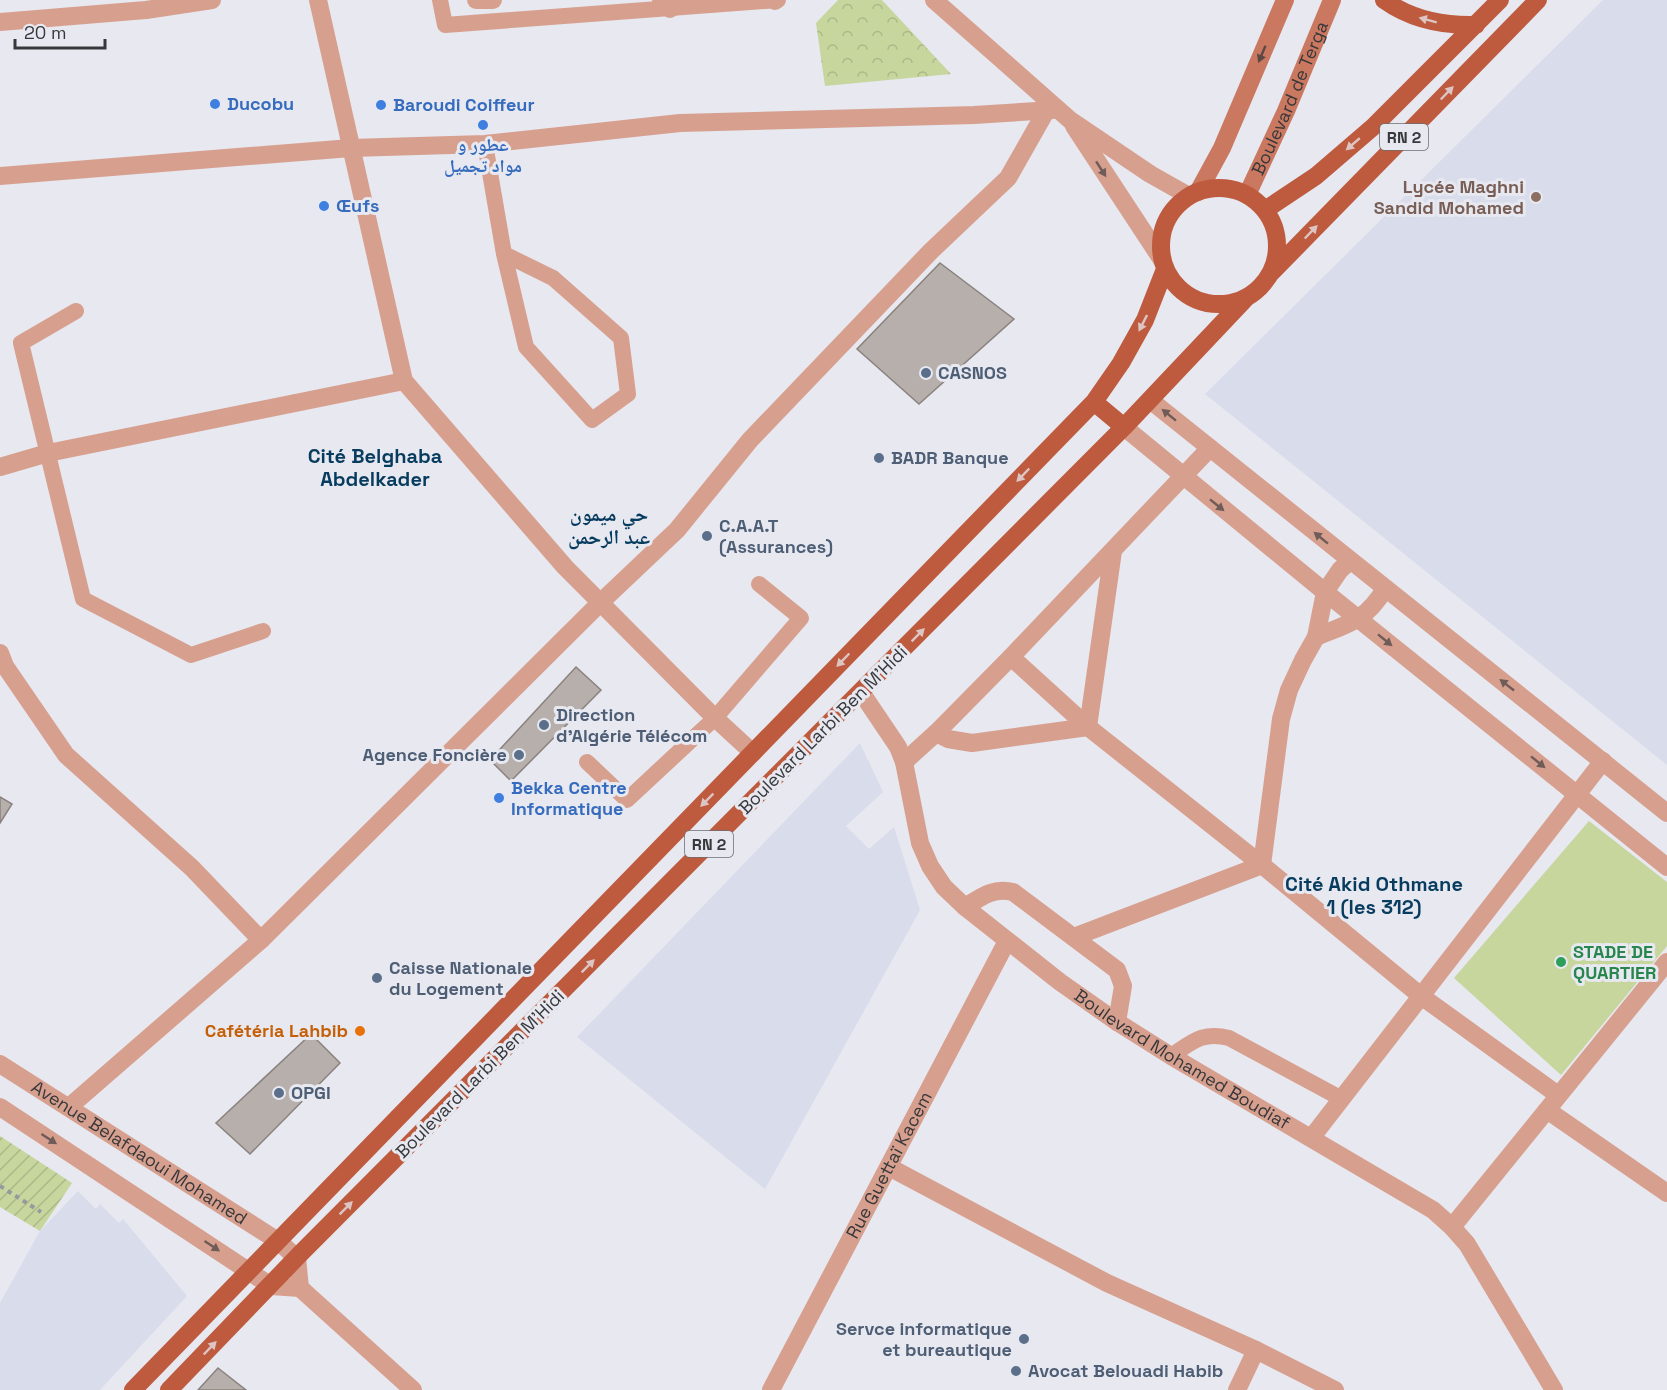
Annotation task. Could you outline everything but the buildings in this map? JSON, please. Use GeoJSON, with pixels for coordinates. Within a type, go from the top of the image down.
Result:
{"type":"FeatureCollection","features":[{"type":"Feature","properties":{"kind":"main road"},"geometry":{"type":"LineString","coordinates":[[1193,194],[1222,148],[1285,0]]}},
{"type":"Feature","properties":{"kind":"main road","name":"Boulevard de Terga"},"geometry":{"type":"LineString","coordinates":[[1246,195],[1286,111],[1332,0]]}},
{"type":"Feature","properties":{"kind":"main road"},"geometry":{"type":"LineString","coordinates":[[1384,0],[1424,20],[1451,25],[1476,25]]}},
{"type":"Feature","properties":{"kind":"main road","name":"RN 2"},"geometry":{"type":"LineString","coordinates":[[1265,210],[1316,176],[1373,127],[1500,0]]}},
{"type":"Feature","properties":{"kind":"main road","name":"RN 2"},"geometry":{"type":"LineString","coordinates":[[1270,274],[1538,0]]}},
{"type":"Feature","properties":{"kind":"main road"},"geometry":{"type":"LineString","coordinates":[[1214,188],[1231,189],[1246,195],[1265,210],[1274,225],[1277,241],[1276,259],[1270,274],[1260,288],[1247,297],[1228,304],[1209,304],[1191,297],[1176,285],[1164,264],[1161,245],[1163,230],[1169,217],[1178,205],[1193,194],[1214,188]]}},
{"type":"Feature","properties":{"kind":"main road","name":"Boulevard Larbi Ben M'Hidi"},"geometry":{"type":"LineString","coordinates":[[133,1390],[561,947],[1094,402],[1121,363],[1145,320],[1164,264]]}},
{"type":"Feature","properties":{"kind":"main road","name":"Boulevard Larbi Ben M'Hidi"},"geometry":{"type":"LineString","coordinates":[[169,1390],[297,1258],[1124,427],[1247,297]]}},
{"type":"Feature","properties":{"kind":"main road"},"geometry":{"type":"LineString","coordinates":[[1094,402],[1124,427]]}},
{"type":"Feature","properties":{"kind":"street"},"geometry":{"type":"LineString","coordinates":[[0,22],[145,5],[212,0]]}},
{"type":"Feature","properties":{"kind":"street"},"geometry":{"type":"LineString","coordinates":[[318,0],[404,381],[565,567],[715,718],[753,753]]}},
{"type":"Feature","properties":{"kind":"street"},"geometry":{"type":"LineString","coordinates":[[476,0],[493,0]]}},
{"type":"Feature","properties":{"kind":"street"},"geometry":{"type":"LineString","coordinates":[[934,0],[1058,113],[1150,174],[1193,194]]}},
{"type":"Feature","properties":{"kind":"street"},"geometry":{"type":"LineString","coordinates":[[0,176],[351,148],[485,144],[680,123],[1058,113]]}},
{"type":"Feature","properties":{"kind":"street"},"geometry":{"type":"LineString","coordinates":[[1058,113],[1164,264]]}},
{"type":"Feature","properties":{"kind":"street"},"geometry":{"type":"LineString","coordinates":[[69,1107],[261,940],[601,602],[677,530],[750,440],[932,251],[1008,178],[1058,113]]}},
{"type":"Feature","properties":{"kind":"street"},"geometry":{"type":"LineString","coordinates":[[0,467],[48,453],[404,381]]}},
{"type":"Feature","properties":{"kind":"street"},"geometry":{"type":"LineString","coordinates":[[1150,400],[1667,813]]}},
{"type":"Feature","properties":{"kind":"street"},"geometry":{"type":"LineString","coordinates":[[1124,427],[1359,620],[1667,867]]}},
{"type":"Feature","properties":{"kind":"street"},"geometry":{"type":"LineString","coordinates":[[904,762],[1011,657],[1210,448]]}},
{"type":"Feature","properties":{"kind":"street"},"geometry":{"type":"LineString","coordinates":[[1088,727],[1113,551]]}},
{"type":"Feature","properties":{"kind":"street"},"geometry":{"type":"LineString","coordinates":[[1262,865],[1281,719],[1289,690],[1302,660],[1316,637],[1325,592],[1340,570],[1350,561]]}},
{"type":"Feature","properties":{"kind":"street"},"geometry":{"type":"LineString","coordinates":[[1316,637],[1359,620],[1370,611],[1385,589]]}},
{"type":"Feature","properties":{"kind":"street"},"geometry":{"type":"LineString","coordinates":[[0,653],[5,666],[66,754],[192,868],[261,940]]}},
{"type":"Feature","properties":{"kind":"street"},"geometry":{"type":"LineString","coordinates":[[1011,657],[1088,727],[1262,865],[1421,996],[1558,1095]]}},
{"type":"Feature","properties":{"kind":"street","name":"Boulevard Mohamed Boudiaf"},"geometry":{"type":"LineString","coordinates":[[861,692],[898,747],[904,762],[920,843],[930,866],[944,887],[1007,941],[1117,1022],[1433,1210],[1452,1227],[1480,1265],[1554,1390]]}},
{"type":"Feature","properties":{"kind":"street"},"geometry":{"type":"LineString","coordinates":[[936,733],[948,739],[972,743],[1088,727]]}},
{"type":"Feature","properties":{"kind":"street"},"geometry":{"type":"LineString","coordinates":[[1312,1137],[1603,761]]}},
{"type":"Feature","properties":{"kind":"street"},"geometry":{"type":"LineString","coordinates":[[1074,937],[1262,865]]}},
{"type":"Feature","properties":{"kind":"street"},"geometry":{"type":"LineString","coordinates":[[965,907],[988,893],[1005,890],[1013,892],[1074,937],[1117,970],[1123,986],[1117,1022]]}},
{"type":"Feature","properties":{"kind":"street","name":"Rue Guettaï Kacem"},"geometry":{"type":"LineString","coordinates":[[771,1390],[1007,941]]}},
{"type":"Feature","properties":{"kind":"street"},"geometry":{"type":"LineString","coordinates":[[1452,1227],[1667,962]]}},
{"type":"Feature","properties":{"kind":"street","name":"Avenue Belafdaoui Mohamed"},"geometry":{"type":"LineString","coordinates":[[0,1064],[278,1241],[297,1258]]}},
{"type":"Feature","properties":{"kind":"street","name":"Avenue Belafdaoui Mohamed"},"geometry":{"type":"LineString","coordinates":[[0,1107],[271,1286]]}},
{"type":"Feature","properties":{"kind":"street"},"geometry":{"type":"LineString","coordinates":[[1546,1110],[1667,1193]]}},
{"type":"Feature","properties":{"kind":"street"},"geometry":{"type":"LineString","coordinates":[[889,1167],[1107,1283],[1256,1350],[1335,1390]]}},
{"type":"Feature","properties":{"kind":"street"},"geometry":{"type":"LineString","coordinates":[[297,1258],[300,1288]]}},
{"type":"Feature","properties":{"kind":"street"},"geometry":{"type":"LineString","coordinates":[[271,1286],[300,1288],[413,1390]]}},
{"type":"Feature","properties":{"kind":"street"},"geometry":{"type":"LineString","coordinates":[[1237,1390],[1256,1350]]}},
{"type":"Feature","properties":{"kind":"lane"},"geometry":{"type":"LineString","coordinates":[[440,0],[445,25],[665,4],[776,0]]}},
{"type":"Feature","properties":{"kind":"lane"},"geometry":{"type":"LineString","coordinates":[[485,144],[504,254],[526,347],[592,420],[628,394],[621,338],[553,278],[504,254]]}},
{"type":"Feature","properties":{"kind":"lane"},"geometry":{"type":"LineString","coordinates":[[76,311],[21,343],[83,599],[191,655],[263,631]]}},
{"type":"Feature","properties":{"kind":"lane"},"geometry":{"type":"LineString","coordinates":[[587,762],[627,800],[715,718],[801,618],[759,584]]}},
{"type":"Feature","properties":{"kind":"lane"},"geometry":{"type":"LineString","coordinates":[[1171,1056],[1206,1035],[1219,1035],[1229,1038],[1342,1099]]}},
{"type":"Feature","properties":{"kind":"path"},"geometry":{"type":"LineString","coordinates":[[0,1186],[41,1212]]}},
{"type":"Feature","properties":{"kind":"shaded area","name":"Lycée Maghni Sandid Mohamed"},"geometry":{"type":"Polygon","coordinates":[[[1603,0],[1667,0],[1667,765],[1205,394],[1603,0]]]}},
{"type":"Feature","properties":{"kind":"shaded area"},"geometry":{"type":"Polygon","coordinates":[[[860,743],[883,792],[846,826],[869,849],[894,827],[920,910],[765,1189],[577,1037],[860,743]]]}},
{"type":"Feature","properties":{"kind":"shaded area"},"geometry":{"type":"Polygon","coordinates":[[[78,1191],[96,1209],[100,1204],[119,1223],[123,1219],[187,1296],[100,1390],[0,1390],[0,1303],[40,1231],[78,1191]]]}},
{"type":"Feature","properties":{"kind":"green space"},"geometry":{"type":"Polygon","coordinates":[[[838,0],[882,0],[951,74],[825,86],[816,23],[838,0]]]}},
{"type":"Feature","properties":{"kind":"green space","name":"STADE DE QUARTIER"},"geometry":{"type":"Polygon","coordinates":[[[1589,821],[1667,882],[1667,946],[1561,1075],[1454,978],[1589,821]]]}},
{"type":"Feature","properties":{"kind":"green space"},"geometry":{"type":"Polygon","coordinates":[[[0,1136],[72,1183],[40,1231],[0,1207],[0,1136]]]}},
{"type":"Feature","properties":{"kind":"place","name":"Ducobu"},"geometry":{"type":"Point","coordinates":[215,104]}},
{"type":"Feature","properties":{"kind":"place","name":"Baroudi Coiffeur"},"geometry":{"type":"Point","coordinates":[381,105]}},
{"type":"Feature","properties":{"kind":"place","name":"عطور و مواد تجميل"},"geometry":{"type":"Point","coordinates":[483,125]}},
{"type":"Feature","properties":{"kind":"place","name":"Lycée Maghni Sandid Mohamed"},"geometry":{"type":"Point","coordinates":[1536,197]}},
{"type":"Feature","properties":{"kind":"place","name":"Œufs"},"geometry":{"type":"Point","coordinates":[324,206]}},
{"type":"Feature","properties":{"kind":"place","name":"CASNOS"},"geometry":{"type":"Point","coordinates":[926,373]}},
{"type":"Feature","properties":{"kind":"place","name":"BADR Banque"},"geometry":{"type":"Point","coordinates":[879,458]}},
{"type":"Feature","properties":{"kind":"place","name":"C.A.A.T (Assurances)"},"geometry":{"type":"Point","coordinates":[707,536]}},
{"type":"Feature","properties":{"kind":"place","name":"Direction d'Algérie Télécom"},"geometry":{"type":"Point","coordinates":[544,725]}},
{"type":"Feature","properties":{"kind":"place","name":"Agence Foncière"},"geometry":{"type":"Point","coordinates":[519,755]}},
{"type":"Feature","properties":{"kind":"place","name":"Bekka Centre Informatique"},"geometry":{"type":"Point","coordinates":[499,798]}},
{"type":"Feature","properties":{"kind":"place","name":"STADE DE QUARTIER"},"geometry":{"type":"Point","coordinates":[1561,962]}},
{"type":"Feature","properties":{"kind":"place","name":"Caisse Nationale du Logement"},"geometry":{"type":"Point","coordinates":[377,978]}},
{"type":"Feature","properties":{"kind":"place","name":"Cafétéria Lahbib"},"geometry":{"type":"Point","coordinates":[360,1031]}},
{"type":"Feature","properties":{"kind":"place","name":"OPGI"},"geometry":{"type":"Point","coordinates":[279,1093]}},
{"type":"Feature","properties":{"kind":"place","name":"Servce informatique et bureautique"},"geometry":{"type":"Point","coordinates":[1024,1339]}},
{"type":"Feature","properties":{"kind":"place","name":"Avocat Belouadi Habib"},"geometry":{"type":"Point","coordinates":[1016,1371]}},
{"type":"Feature","properties":{"kind":"district","name":"Cité Belghaba Abdelkader"},"geometry":{"type":"Point","coordinates":[375,468]}},
{"type":"Feature","properties":{"kind":"district","name":"حي ميمون عبد الرحمن"},"geometry":{"type":"Point","coordinates":[609,526]}},
{"type":"Feature","properties":{"kind":"district","name":"Cité Akid Othmane 1 (les 312)"},"geometry":{"type":"Point","coordinates":[1374,896]}}]}
